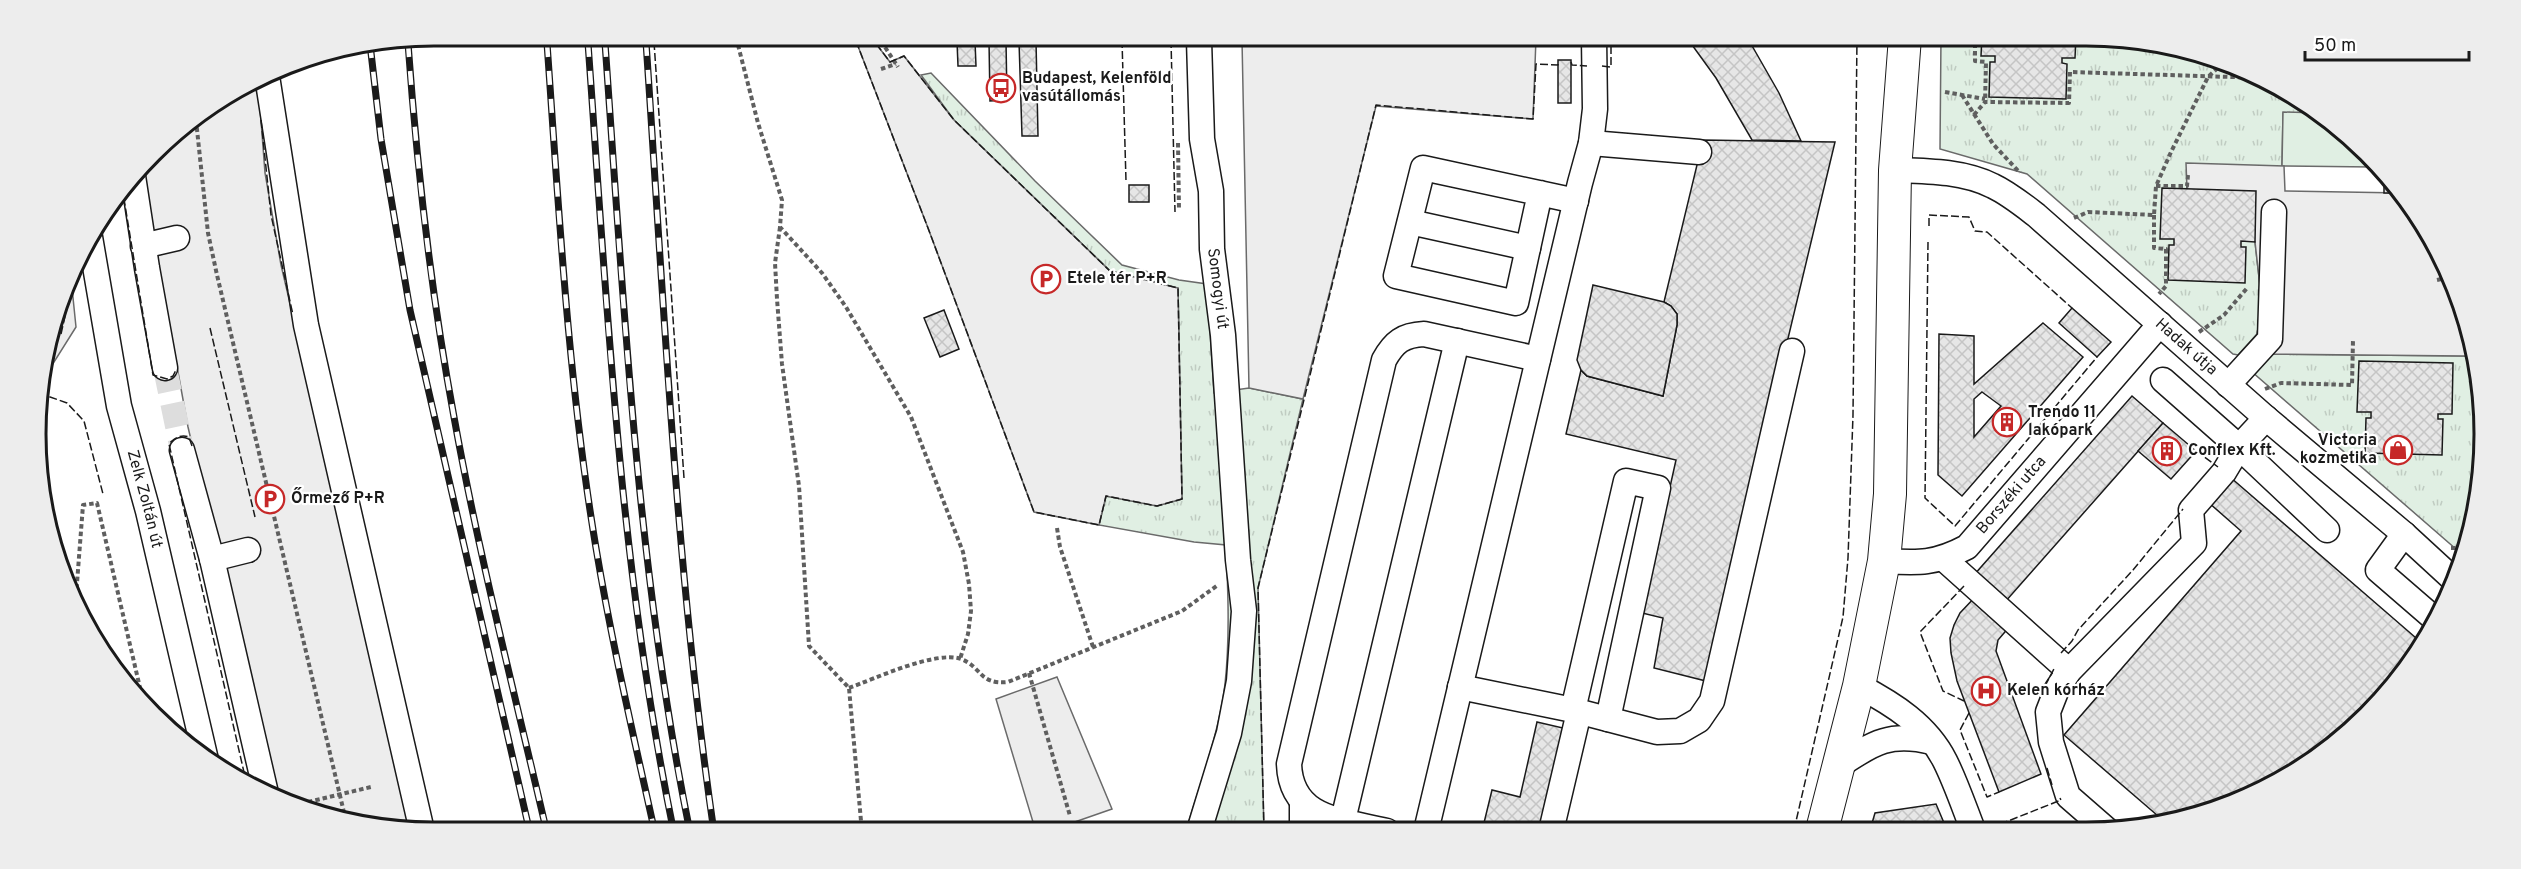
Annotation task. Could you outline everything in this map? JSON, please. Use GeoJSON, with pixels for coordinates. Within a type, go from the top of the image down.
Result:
{"type":"FeatureCollection","features":[{"type":"Feature","properties":{"kind":"main road"},"geometry":{"type":"LineString","coordinates":[[1824,822],[1859,686],[1884,561],[1890,494],[1895,170],[1904,46]]}},
{"type":"Feature","properties":{"kind":"street","name":"Somogyi út"},"geometry":{"type":"LineString","coordinates":[[1199,46],[1202,139],[1211,191],[1212,249],[1223,335],[1244,611],[1239,681],[1229,733],[1202,822]]}},
{"type":"Feature","properties":{"kind":"street"},"geometry":{"type":"LineString","coordinates":[[1428,822],[1576,201],[1592,143],[1595,109],[1594,46]]}},
{"type":"Feature","properties":{"kind":"street"},"geometry":{"type":"LineString","coordinates":[[268,84],[306,325],[420,822]]}},
{"type":"Feature","properties":{"kind":"street"},"geometry":{"type":"LineString","coordinates":[[1592,143],[1699,152]]}},
{"type":"Feature","properties":{"kind":"street"},"geometry":{"type":"LineString","coordinates":[[1540,193],[1516,303],[1396,276],[1423,168],[1540,193],[1576,201]]}},
{"type":"Feature","properties":{"kind":"street","name":"Hadak útja"},"geometry":{"type":"LineString","coordinates":[[1895,170],[1937,172],[1978,180],[1994,186],[2036,215],[2228,385],[2404,534],[2448,575]]}},
{"type":"Feature","properties":{"kind":"street"},"geometry":{"type":"LineString","coordinates":[[135,189],[165,368]]}},
{"type":"Feature","properties":{"kind":"street"},"geometry":{"type":"LineString","coordinates":[[2228,385],[2270,339],[2274,213]]}},
{"type":"Feature","properties":{"kind":"street"},"geometry":{"type":"LineString","coordinates":[[1410,222],[1528,248]]}},
{"type":"Feature","properties":{"kind":"street"},"geometry":{"type":"LineString","coordinates":[[143,246],[177,238]]}},
{"type":"Feature","properties":{"kind":"street","name":"Zelk Zoltán út"},"geometry":{"type":"LineString","coordinates":[[92,252],[119,406],[148,511],[203,745]]}},
{"type":"Feature","properties":{"kind":"street","name":"Borszéki utca"},"geometry":{"type":"LineString","coordinates":[[1884,561],[1911,562],[1944,559],[1967,547],[2160,324]]}},
{"type":"Feature","properties":{"kind":"street"},"geometry":{"type":"LineString","coordinates":[[1302,822],[1302,803],[1289,777],[1289,764],[1384,360],[1392,345],[1406,335],[1424,334],[1538,359]]}},
{"type":"Feature","properties":{"kind":"street"},"geometry":{"type":"LineString","coordinates":[[1343,820],[1457,341]]}},
{"type":"Feature","properties":{"kind":"street"},"geometry":{"type":"LineString","coordinates":[[1460,687],[1576,711],[1657,732],[1680,731],[1699,720],[1712,701],[1792,351]]}},
{"type":"Feature","properties":{"kind":"street"},"geometry":{"type":"LineString","coordinates":[[2163,380],[2240,447],[2327,530]]}},
{"type":"Feature","properties":{"kind":"street"},"geometry":{"type":"LineString","coordinates":[[2097,822],[2068,796],[2051,742],[2048,712],[2057,689],[2069,670],[2194,543],[2191,510],[2224,472],[2240,447],[2266,418]]}},
{"type":"Feature","properties":{"kind":"street"},"geometry":{"type":"LineString","coordinates":[[182,450],[212,559],[263,782]]}},
{"type":"Feature","properties":{"kind":"street"},"geometry":{"type":"LineString","coordinates":[[1553,822],[1626,481],[1658,488],[1608,719]]}},
{"type":"Feature","properties":{"kind":"street"},"geometry":{"type":"LineString","coordinates":[[2404,534],[2378,570],[2430,615]]}},
{"type":"Feature","properties":{"kind":"street"},"geometry":{"type":"LineString","coordinates":[[212,559],[248,550]]}},
{"type":"Feature","properties":{"kind":"street"},"geometry":{"type":"LineString","coordinates":[[1944,559],[2069,670]]}},
{"type":"Feature","properties":{"kind":"street"},"geometry":{"type":"LineString","coordinates":[[1859,686],[1892,704],[1914,720],[1932,742],[1945,760],[1970,822]]}},
{"type":"Feature","properties":{"kind":"street"},"geometry":{"type":"LineString","coordinates":[[1840,765],[1874,743],[1894,738],[1911,737],[1932,742]]}},
{"type":"Feature","properties":{"kind":"street"},"geometry":{"type":"LineString","coordinates":[[1302,803],[1313,811],[1351,822]]}},
{"type":"Feature","properties":{"kind":"path"},"geometry":{"type":"LineString","coordinates":[[738,46],[758,123],[782,200],[775,263],[777,299],[782,364],[799,486],[809,646],[849,688],[861,822]]}},
{"type":"Feature","properties":{"kind":"path"},"geometry":{"type":"LineString","coordinates":[[881,69],[897,65],[884,46]]}},
{"type":"Feature","properties":{"kind":"path"},"geometry":{"type":"LineString","coordinates":[[1974,115],[1985,101],[1986,62],[1975,61],[1975,46]]}},
{"type":"Feature","properties":{"kind":"path"},"geometry":{"type":"LineString","coordinates":[[2158,295],[2166,286],[2166,249],[2154,248],[2156,186],[2208,77],[2216,69]]}},
{"type":"Feature","properties":{"kind":"path"},"geometry":{"type":"LineString","coordinates":[[1945,92],[1985,101],[2069,104],[2070,72],[2238,78]]}},
{"type":"Feature","properties":{"kind":"path"},"geometry":{"type":"LineString","coordinates":[[1962,95],[1993,144],[2026,178]]}},
{"type":"Feature","properties":{"kind":"path"},"geometry":{"type":"LineString","coordinates":[[197,128],[208,233],[344,811]]}},
{"type":"Feature","properties":{"kind":"path"},"geometry":{"type":"LineString","coordinates":[[2156,186],[2187,186],[2188,175]]}},
{"type":"Feature","properties":{"kind":"path"},"geometry":{"type":"LineString","coordinates":[[2073,218],[2088,212],[2154,215]]}},
{"type":"Feature","properties":{"kind":"path"},"geometry":{"type":"LineString","coordinates":[[780,227],[822,273],[846,307],[911,417],[963,552],[971,611],[968,634],[960,659]]}},
{"type":"Feature","properties":{"kind":"path"},"geometry":{"type":"LineString","coordinates":[[2180,341],[2199,332],[2224,315],[2249,287],[2272,278]]}},
{"type":"Feature","properties":{"kind":"path"},"geometry":{"type":"LineString","coordinates":[[2437,280],[2442,279]]}},
{"type":"Feature","properties":{"kind":"path"},"geometry":{"type":"LineString","coordinates":[[2265,389],[2281,382],[2352,385],[2353,340]]}},
{"type":"Feature","properties":{"kind":"path"},"geometry":{"type":"LineString","coordinates":[[77,585],[83,505],[97,503],[140,686]]}},
{"type":"Feature","properties":{"kind":"path"},"geometry":{"type":"LineString","coordinates":[[1058,528],[1060,547],[1093,647]]}},
{"type":"Feature","properties":{"kind":"path"},"geometry":{"type":"LineString","coordinates":[[2450,548],[2457,548]]}},
{"type":"Feature","properties":{"kind":"path"},"geometry":{"type":"LineString","coordinates":[[849,688],[926,661],[950,657],[960,659],[988,681],[1008,682],[1182,611],[1223,581],[1238,549]]}},
{"type":"Feature","properties":{"kind":"path"},"geometry":{"type":"LineString","coordinates":[[1029,673],[1070,816]]}},
{"type":"Feature","properties":{"kind":"path"},"geometry":{"type":"LineString","coordinates":[[309,802],[371,787]]}},
{"type":"Feature","properties":{"kind":"green space"},"geometry":{"type":"Polygon","coordinates":[[[1941,46],[2086,46],[2137,50],[2211,67],[2280,98],[2303,113],[2283,113],[2282,166],[2256,191],[2255,242],[2262,304],[2257,334],[2238,355],[2233,354],[2027,174],[1940,149],[1941,46]]]}},
{"type":"Feature","properties":{"kind":"green space"},"geometry":{"type":"Polygon","coordinates":[[[931,73],[1035,181],[1122,265],[1179,280],[1207,284],[1214,393],[1249,388],[1303,399],[1258,588],[1264,822],[1189,822],[1214,740],[1225,684],[1228,631],[1226,545],[1194,542],[1099,525],[1106,496],[1157,506],[1182,499],[1178,288],[1110,271],[954,120],[921,75],[931,73]]]}},
{"type":"Feature","properties":{"kind":"green space"},"geometry":{"type":"Polygon","coordinates":[[[2283,112],[2303,113],[2342,143],[2367,167],[2282,166],[2283,112]]]}},
{"type":"Feature","properties":{"kind":"green space"},"geometry":{"type":"Polygon","coordinates":[[[2271,354],[2466,356],[2474,409],[2474,460],[2467,510],[2457,550],[2251,371],[2271,354]]]}},
{"type":"Feature","properties":{"kind":"shaded area","name":"Etele tér P+R"},"geometry":{"type":"Polygon","coordinates":[[[858,46],[878,46],[890,62],[904,56],[954,120],[1110,271],[1178,288],[1182,499],[1157,506],[1106,496],[1099,525],[1034,512],[858,46]]]}},
{"type":"Feature","properties":{"kind":"shaded area"},"geometry":{"type":"Polygon","coordinates":[[[1242,46],[1536,46],[1533,119],[1376,106],[1303,399],[1249,388],[1242,46]]]}},
{"type":"Feature","properties":{"kind":"shaded area","name":"Őrmező P+R"},"geometry":{"type":"Polygon","coordinates":[[[259,89],[265,173],[281,265],[411,822],[334,809],[272,787],[188,427],[143,179],[160,160],[198,127],[240,98],[259,89]]]}},
{"type":"Feature","properties":{"kind":"shaded area"},"geometry":{"type":"Polygon","coordinates":[[[2186,163],[2284,166],[2285,191],[2390,193],[2423,241],[2445,286],[2466,356],[2271,354],[2257,334],[2262,304],[2255,242],[2187,189],[2186,163]]]}},
{"type":"Feature","properties":{"kind":"shaded area"},"geometry":{"type":"Polygon","coordinates":[[[73,295],[76,327],[53,363],[73,295]]]}},
{"type":"Feature","properties":{"kind":"shaded area"},"geometry":{"type":"Polygon","coordinates":[[[1057,677],[1112,809],[1075,822],[1033,822],[996,699],[1057,677]]]}},
{"type":"Feature","properties":{"kind":"building"},"geometry":{"type":"Polygon","coordinates":[[[957,46],[975,46],[976,66],[958,66],[957,46]]]}},
{"type":"Feature","properties":{"kind":"building"},"geometry":{"type":"Polygon","coordinates":[[[989,46],[1006,46],[1007,100],[990,101],[989,46]]]}},
{"type":"Feature","properties":{"kind":"building"},"geometry":{"type":"Polygon","coordinates":[[[1019,46],[1036,46],[1038,136],[1022,136],[1019,46]]]}},
{"type":"Feature","properties":{"kind":"building"},"geometry":{"type":"Polygon","coordinates":[[[1693,46],[1752,46],[1779,93],[1801,141],[1752,140],[1716,78],[1693,46]]]}},
{"type":"Feature","properties":{"kind":"building"},"geometry":{"type":"Polygon","coordinates":[[[1982,46],[2076,46],[2075,58],[2062,58],[2062,63],[2067,64],[2066,99],[1989,97],[1990,62],[1995,62],[1995,56],[1981,56],[1982,46]]]}},
{"type":"Feature","properties":{"kind":"building"},"geometry":{"type":"Polygon","coordinates":[[[1558,60],[1571,60],[1571,103],[1558,103],[1558,60]]]}},
{"type":"Feature","properties":{"kind":"building"},"geometry":{"type":"Polygon","coordinates":[[[1703,140],[1835,142],[1706,681],[1654,668],[1663,618],[1642,613],[1676,460],[1566,434],[1581,370],[1587,376],[1663,396],[1677,325],[1677,314],[1671,306],[1664,302],[1703,140]]]}},
{"type":"Feature","properties":{"kind":"building"},"geometry":{"type":"Polygon","coordinates":[[[1129,185],[1149,185],[1149,202],[1129,202],[1129,185]]]}},
{"type":"Feature","properties":{"kind":"building"},"geometry":{"type":"Polygon","coordinates":[[[2162,188],[2256,191],[2255,242],[2241,241],[2241,247],[2246,247],[2245,283],[2168,280],[2169,245],[2174,245],[2174,239],[2160,239],[2162,188]]]}},
{"type":"Feature","properties":{"kind":"building"},"geometry":{"type":"Polygon","coordinates":[[[1593,285],[1664,302],[1671,306],[1677,314],[1677,325],[1663,396],[1587,376],[1581,370],[1577,360],[1593,285]]]}},
{"type":"Feature","properties":{"kind":"building"},"geometry":{"type":"Polygon","coordinates":[[[2072,308],[2111,342],[2097,357],[2059,323],[2072,308]]]}},
{"type":"Feature","properties":{"kind":"building"},"geometry":{"type":"Polygon","coordinates":[[[944,310],[959,349],[940,357],[924,318],[944,310]]]}},
{"type":"Feature","properties":{"kind":"building","name":"Trendo 11 lakópark"},"geometry":{"type":"Polygon","coordinates":[[[2043,323],[2083,357],[1962,496],[1938,475],[1939,334],[1974,336],[1974,384],[2043,323]],[[1982,392],[1974,399],[1974,437],[2001,406],[1982,392]]]}},
{"type":"Feature","properties":{"kind":"building"},"geometry":{"type":"Polygon","coordinates":[[[2359,361],[2453,363],[2452,414],[2438,414],[2438,419],[2443,419],[2442,455],[2365,453],[2366,418],[2371,418],[2371,412],[2357,412],[2359,361]]]}},
{"type":"Feature","properties":{"kind":"building"},"geometry":{"type":"Polygon","coordinates":[[[2132,396],[2163,423],[2005,602],[1974,575],[2132,396]]]}},
{"type":"Feature","properties":{"kind":"building","name":"Conflex Kft."},"geometry":{"type":"Polygon","coordinates":[[[2163,423],[2196,451],[2171,479],[2138,451],[2163,423]]]}},
{"type":"Feature","properties":{"kind":"building"},"geometry":{"type":"Polygon","coordinates":[[[2230,477],[2416,638],[2394,671],[2361,709],[2302,757],[2280,771],[2235,793],[2211,802],[2158,816],[2064,735],[2241,531],[2208,502],[2230,477]]]}},
{"type":"Feature","properties":{"kind":"building","name":"Kelen kórház"},"geometry":{"type":"Polygon","coordinates":[[[1976,596],[2010,626],[1998,640],[1996,651],[2041,774],[1999,792],[1957,681],[1951,653],[1950,638],[1954,625],[1960,613],[1976,596]]]}},
{"type":"Feature","properties":{"kind":"building"},"geometry":{"type":"Polygon","coordinates":[[[1537,722],[1563,728],[1541,822],[1484,822],[1492,790],[1520,797],[1537,722]]]}},
{"type":"Feature","properties":{"kind":"building"},"geometry":{"type":"Polygon","coordinates":[[[1936,804],[1944,822],[1872,822],[1875,813],[1936,804]]]}},
{"type":"Feature","properties":{"kind":"tunnel"},"geometry":{"type":"LineString","coordinates":[[165,368],[182,450]]}},
{"type":"Feature","properties":{"kind":"railway"},"geometry":{"type":"LineString","coordinates":[[547,46],[571,359],[586,485],[609,620],[653,822]]}},
{"type":"Feature","properties":{"kind":"railway"},"geometry":{"type":"LineString","coordinates":[[588,46],[609,340],[628,538],[640,637],[672,822]]}},
{"type":"Feature","properties":{"kind":"railway"},"geometry":{"type":"LineString","coordinates":[[605,46],[626,340],[645,538],[657,636],[688,822]]}},
{"type":"Feature","properties":{"kind":"railway"},"geometry":{"type":"LineString","coordinates":[[646,46],[672,438],[690,636],[713,822]]}},
{"type":"Feature","properties":{"kind":"railway"},"geometry":{"type":"LineString","coordinates":[[408,47],[426,231],[446,370],[486,573],[544,822]]}},
{"type":"Feature","properties":{"kind":"railway"},"geometry":{"type":"LineString","coordinates":[[371,52],[381,139],[410,310],[527,822]]}},
{"type":"Feature","properties":{"kind":"fence"},"geometry":{"type":"LineString","coordinates":[[654,46],[684,478]]}},
{"type":"Feature","properties":{"kind":"fence"},"geometry":{"type":"LineString","coordinates":[[858,46],[1034,512],[1099,525],[1106,496],[1157,506],[1182,499],[1178,288],[1110,271],[954,120],[904,56],[890,62],[878,46]]}},
{"type":"Feature","properties":{"kind":"fence"},"geometry":{"type":"LineString","coordinates":[[1122,46],[1126,181]]}},
{"type":"Feature","properties":{"kind":"fence"},"geometry":{"type":"LineString","coordinates":[[1171,46],[1175,212]]}},
{"type":"Feature","properties":{"kind":"fence"},"geometry":{"type":"LineString","coordinates":[[1602,66],[1611,67],[1611,46]]}},
{"type":"Feature","properties":{"kind":"fence"},"geometry":{"type":"LineString","coordinates":[[1796,822],[1843,617],[1848,558],[1853,415],[1857,46]]}},
{"type":"Feature","properties":{"kind":"fence"},"geometry":{"type":"LineString","coordinates":[[1264,822],[1258,588],[1376,105],[1533,119],[1536,64],[1558,65],[1558,62]]}},
{"type":"Feature","properties":{"kind":"fence"},"geometry":{"type":"LineString","coordinates":[[1571,62],[1572,65],[1587,66]]}},
{"type":"Feature","properties":{"kind":"fence"},"geometry":{"type":"LineString","coordinates":[[261,120],[271,215],[293,315]]}},
{"type":"Feature","properties":{"kind":"fence"},"geometry":{"type":"LineString","coordinates":[[124,202],[153,375],[167,379],[173,376],[176,370]]}},
{"type":"Feature","properties":{"kind":"fence"},"geometry":{"type":"LineString","coordinates":[[1929,226],[1929,215],[1969,217],[1975,231],[1987,232],[2072,308]]}},
{"type":"Feature","properties":{"kind":"fence"},"geometry":{"type":"LineString","coordinates":[[1928,242],[1925,498],[1955,526],[2097,357]]}},
{"type":"Feature","properties":{"kind":"fence"},"geometry":{"type":"LineString","coordinates":[[61,334],[64,319]]}},
{"type":"Feature","properties":{"kind":"fence"},"geometry":{"type":"LineString","coordinates":[[210,328],[255,517]]}},
{"type":"Feature","properties":{"kind":"fence"},"geometry":{"type":"LineString","coordinates":[[49,396],[67,403],[84,421],[103,494]]}},
{"type":"Feature","properties":{"kind":"fence"},"geometry":{"type":"LineString","coordinates":[[192,446],[189,437],[186,436],[178,437],[169,444],[244,773]]}},
{"type":"Feature","properties":{"kind":"fence"},"geometry":{"type":"LineString","coordinates":[[2196,451],[2218,467]]}},
{"type":"Feature","properties":{"kind":"fence"},"geometry":{"type":"LineString","coordinates":[[2061,653],[2078,630],[2133,570],[2183,509]]}},
{"type":"Feature","properties":{"kind":"fence"},"geometry":{"type":"LineString","coordinates":[[1964,586],[1920,632],[1943,691],[1964,701]]}},
{"type":"Feature","properties":{"kind":"fence"},"geometry":{"type":"LineString","coordinates":[[2045,686],[2055,667]]}},
{"type":"Feature","properties":{"kind":"fence"},"geometry":{"type":"LineString","coordinates":[[1969,713],[1960,730],[1987,797],[1999,792]]}},
{"type":"Feature","properties":{"kind":"fence"},"geometry":{"type":"LineString","coordinates":[[2047,768],[2052,785]]}},
{"type":"Feature","properties":{"kind":"fence"},"geometry":{"type":"LineString","coordinates":[[2006,822],[2061,800],[2060,798]]}},
{"type":"Feature","properties":{"kind":"place","name":"Budapest, Kelenföld vasútállomás"},"geometry":{"type":"Point","coordinates":[1001,88]}},
{"type":"Feature","properties":{"kind":"place","name":"Etele tér P+R"},"geometry":{"type":"Point","coordinates":[1046,279]}},
{"type":"Feature","properties":{"kind":"place","name":"Trendo 11 lakópark"},"geometry":{"type":"Point","coordinates":[2007,422]}},
{"type":"Feature","properties":{"kind":"place","name":"Victoria kozmetika"},"geometry":{"type":"Point","coordinates":[2398,450]}},
{"type":"Feature","properties":{"kind":"place","name":"Conflex Kft."},"geometry":{"type":"Point","coordinates":[2167,451]}},
{"type":"Feature","properties":{"kind":"place","name":"Őrmező P+R"},"geometry":{"type":"Point","coordinates":[270,499]}},
{"type":"Feature","properties":{"kind":"place","name":"Kelen kórház"},"geometry":{"type":"Point","coordinates":[1986,691]}}]}
